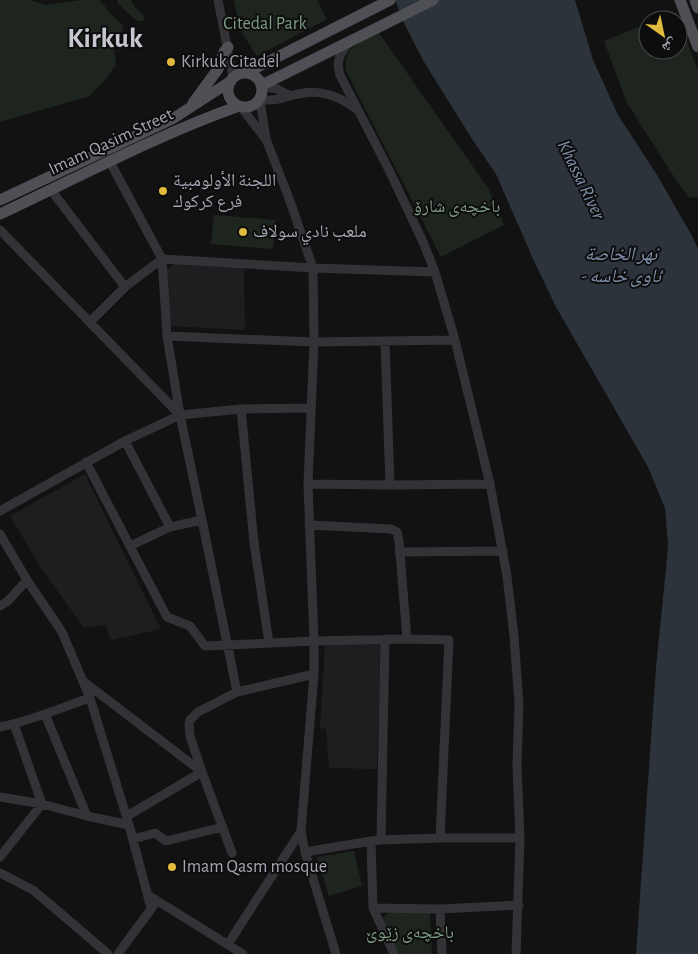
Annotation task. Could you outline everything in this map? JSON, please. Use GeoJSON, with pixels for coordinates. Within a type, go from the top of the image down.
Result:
{"type":"FeatureCollection","features":[{"type":"Feature","properties":{"kind":"main road"},"geometry":{"type":"LineString","coordinates":[[246,73],[254,75],[261,81],[263,91],[260,100],[252,106],[240,107],[229,96],[228,91],[232,79],[390,0]]}},
{"type":"Feature","properties":{"kind":"main road"},"geometry":{"type":"LineString","coordinates":[[262,86],[433,0]]}},
{"type":"Feature","properties":{"kind":"main road"},"geometry":{"type":"LineString","coordinates":[[680,0],[698,48]]}},
{"type":"Feature","properties":{"kind":"main road"},"geometry":{"type":"LineString","coordinates":[[696,0],[698,7]]}},
{"type":"Feature","properties":{"kind":"main road"},"geometry":{"type":"LineString","coordinates":[[189,109],[218,68],[228,47]]}},
{"type":"Feature","properties":{"kind":"main road","name":"Imam Qasim Street"},"geometry":{"type":"LineString","coordinates":[[0,200],[174,118],[232,79]]}},
{"type":"Feature","properties":{"kind":"main road","name":"Imam Qasim Street"},"geometry":{"type":"LineString","coordinates":[[0,214],[188,125],[240,107]]}},
{"type":"Feature","properties":{"kind":"street"},"geometry":{"type":"LineString","coordinates":[[218,0],[228,47],[232,79]]}},
{"type":"Feature","properties":{"kind":"street"},"geometry":{"type":"LineString","coordinates":[[352,40],[340,54],[337,64],[340,75],[390,172],[435,272],[455,340],[490,484],[503,551],[514,636],[519,704],[517,766],[520,838],[516,954]]}},
{"type":"Feature","properties":{"kind":"street"},"geometry":{"type":"LineString","coordinates":[[262,86],[277,89],[290,96]]}},
{"type":"Feature","properties":{"kind":"street"},"geometry":{"type":"LineString","coordinates":[[336,954],[305,852],[301,832],[314,674],[308,484],[314,342],[313,268],[266,139],[260,100],[275,100],[300,93],[321,93],[341,99],[358,111]]}},
{"type":"Feature","properties":{"kind":"street"},"geometry":{"type":"LineString","coordinates":[[240,107],[266,139]]}},
{"type":"Feature","properties":{"kind":"street"},"geometry":{"type":"LineString","coordinates":[[110,162],[162,259],[167,336],[180,416],[237,692]]}},
{"type":"Feature","properties":{"kind":"street"},"geometry":{"type":"LineString","coordinates":[[51,190],[125,287]]}},
{"type":"Feature","properties":{"kind":"street"},"geometry":{"type":"LineString","coordinates":[[0,230],[180,416]]}},
{"type":"Feature","properties":{"kind":"street"},"geometry":{"type":"LineString","coordinates":[[90,322],[125,287],[162,259],[313,268],[435,272]]}},
{"type":"Feature","properties":{"kind":"street"},"geometry":{"type":"LineString","coordinates":[[167,336],[314,342],[455,340]]}},
{"type":"Feature","properties":{"kind":"street"},"geometry":{"type":"LineString","coordinates":[[385,341],[390,485]]}},
{"type":"Feature","properties":{"kind":"street"},"geometry":{"type":"LineString","coordinates":[[0,511],[125,441],[180,416],[241,409],[311,408]]}},
{"type":"Feature","properties":{"kind":"street"},"geometry":{"type":"LineString","coordinates":[[241,409],[254,543],[270,643]]}},
{"type":"Feature","properties":{"kind":"street"},"geometry":{"type":"LineString","coordinates":[[125,441],[170,527]]}},
{"type":"Feature","properties":{"kind":"street"},"geometry":{"type":"LineString","coordinates":[[86,462],[167,617],[190,626],[205,646],[385,639],[450,640],[440,838]]}},
{"type":"Feature","properties":{"kind":"street"},"geometry":{"type":"LineString","coordinates":[[308,484],[490,484]]}},
{"type":"Feature","properties":{"kind":"street"},"geometry":{"type":"LineString","coordinates":[[130,546],[170,527],[202,520]]}},
{"type":"Feature","properties":{"kind":"street"},"geometry":{"type":"LineString","coordinates":[[309,525],[392,529],[397,532],[399,536],[407,639]]}},
{"type":"Feature","properties":{"kind":"street"},"geometry":{"type":"LineString","coordinates":[[0,534],[27,580],[62,632],[90,698],[128,820],[148,895],[154,904],[243,954]]}},
{"type":"Feature","properties":{"kind":"street"},"geometry":{"type":"LineString","coordinates":[[399,552],[503,551]]}},
{"type":"Feature","properties":{"kind":"street"},"geometry":{"type":"LineString","coordinates":[[0,606],[8,601],[27,580]]}},
{"type":"Feature","properties":{"kind":"street"},"geometry":{"type":"LineString","coordinates":[[381,840],[385,639]]}},
{"type":"Feature","properties":{"kind":"street"},"geometry":{"type":"LineString","coordinates":[[232,853],[202,772],[189,730],[190,720],[198,712],[237,692],[314,674]]}},
{"type":"Feature","properties":{"kind":"street"},"geometry":{"type":"LineString","coordinates":[[83,681],[202,772]]}},
{"type":"Feature","properties":{"kind":"street"},"geometry":{"type":"LineString","coordinates":[[0,727],[90,698]]}},
{"type":"Feature","properties":{"kind":"street"},"geometry":{"type":"LineString","coordinates":[[45,714],[87,816]]}},
{"type":"Feature","properties":{"kind":"street"},"geometry":{"type":"LineString","coordinates":[[14,724],[42,804]]}},
{"type":"Feature","properties":{"kind":"street"},"geometry":{"type":"LineString","coordinates":[[0,797],[42,804],[87,816],[128,820],[202,772]]}},
{"type":"Feature","properties":{"kind":"street"},"geometry":{"type":"LineString","coordinates":[[0,857],[42,804]]}},
{"type":"Feature","properties":{"kind":"street"},"geometry":{"type":"LineString","coordinates":[[133,839],[155,833],[166,841],[223,828]]}},
{"type":"Feature","properties":{"kind":"street"},"geometry":{"type":"LineString","coordinates":[[228,944],[301,832]]}},
{"type":"Feature","properties":{"kind":"street"},"geometry":{"type":"LineString","coordinates":[[305,852],[381,840],[520,838]]}},
{"type":"Feature","properties":{"kind":"street"},"geometry":{"type":"LineString","coordinates":[[371,841],[373,908],[394,954]]}},
{"type":"Feature","properties":{"kind":"street"},"geometry":{"type":"LineString","coordinates":[[0,873],[32,890],[108,954]]}},
{"type":"Feature","properties":{"kind":"street"},"geometry":{"type":"LineString","coordinates":[[118,954],[154,904]]}},
{"type":"Feature","properties":{"kind":"street"},"geometry":{"type":"LineString","coordinates":[[373,908],[440,909],[518,905]]}},
{"type":"Feature","properties":{"kind":"street"},"geometry":{"type":"LineString","coordinates":[[440,909],[442,954]]}},
{"type":"Feature","properties":{"kind":"shaded area"},"geometry":{"type":"Polygon","coordinates":[[[176,262],[244,267],[245,330],[169,326],[166,271],[176,262]]]}},
{"type":"Feature","properties":{"kind":"shaded area"},"geometry":{"type":"Polygon","coordinates":[[[85,474],[161,629],[111,640],[106,625],[84,628],[41,568],[10,516],[85,474]]]}},
{"type":"Feature","properties":{"kind":"shaded area"},"geometry":{"type":"Polygon","coordinates":[[[380,644],[377,769],[329,768],[326,729],[320,728],[325,645],[380,644]]]}},
{"type":"Feature","properties":{"kind":"green space"},"geometry":{"type":"Polygon","coordinates":[[[0,0],[30,0],[45,5],[82,0],[100,0],[122,24],[123,32],[113,41],[116,64],[90,96],[0,122],[0,0]]]}},
{"type":"Feature","properties":{"kind":"green space"},"geometry":{"type":"Polygon","coordinates":[[[117,0],[131,0],[143,14],[144,21],[137,21],[118,4],[117,0]]]}},
{"type":"Feature","properties":{"kind":"green space","name":"Citedal Park"},"geometry":{"type":"Polygon","coordinates":[[[234,0],[317,0],[327,19],[256,55],[240,29],[234,0]]]}},
{"type":"Feature","properties":{"kind":"green space"},"geometry":{"type":"Polygon","coordinates":[[[638,27],[638,60],[688,60],[688,44],[698,71],[698,197],[689,198],[626,101],[604,41],[638,27]]]}},
{"type":"Feature","properties":{"kind":"green space","name":"باخچەی شارۆ"},"geometry":{"type":"Polygon","coordinates":[[[379,33],[488,188],[504,225],[441,257],[346,71],[347,56],[350,50],[359,42],[379,33]]]}},
{"type":"Feature","properties":{"kind":"green space","name":"ملعب نادي سولاف"},"geometry":{"type":"Polygon","coordinates":[[[214,215],[276,220],[273,249],[211,244],[214,215]]]}},
{"type":"Feature","properties":{"kind":"green space"},"geometry":{"type":"Polygon","coordinates":[[[354,851],[362,886],[329,896],[317,857],[354,851]]]}},
{"type":"Feature","properties":{"kind":"green space","name":"باخچەی زێوێ"},"geometry":{"type":"Polygon","coordinates":[[[430,911],[432,954],[397,954],[382,919],[391,912],[430,911]]]}},
{"type":"Feature","properties":{"kind":"water","name":"نهر الخاصة - ئاوی خاسە"},"geometry":{"type":"Polygon","coordinates":[[[395,0],[575,0],[593,60],[618,115],[657,175],[698,249],[698,954],[636,954],[656,667],[668,545],[665,508],[648,467],[556,307],[496,174],[424,62],[403,21],[395,0]]]}},
{"type":"Feature","properties":{"kind":"place","name":"Kirkuk Citadel"},"geometry":{"type":"Point","coordinates":[171,62]}},
{"type":"Feature","properties":{"kind":"place","name":"اللجنة الأولومبية فرع كركوك"},"geometry":{"type":"Point","coordinates":[163,191]}},
{"type":"Feature","properties":{"kind":"place","name":"ملعب نادي سولاف"},"geometry":{"type":"Point","coordinates":[243,232]}},
{"type":"Feature","properties":{"kind":"place","name":"Imam Qasm mosque"},"geometry":{"type":"Point","coordinates":[172,867]}},
{"type":"Feature","properties":{"kind":"district","name":"Kirkuk"},"geometry":{"type":"Point","coordinates":[105,39]}},
{"type":"Feature","properties":{"kind":"water label","name":"Khassa River"},"geometry":{"type":"Point","coordinates":[581,180]}}]}
